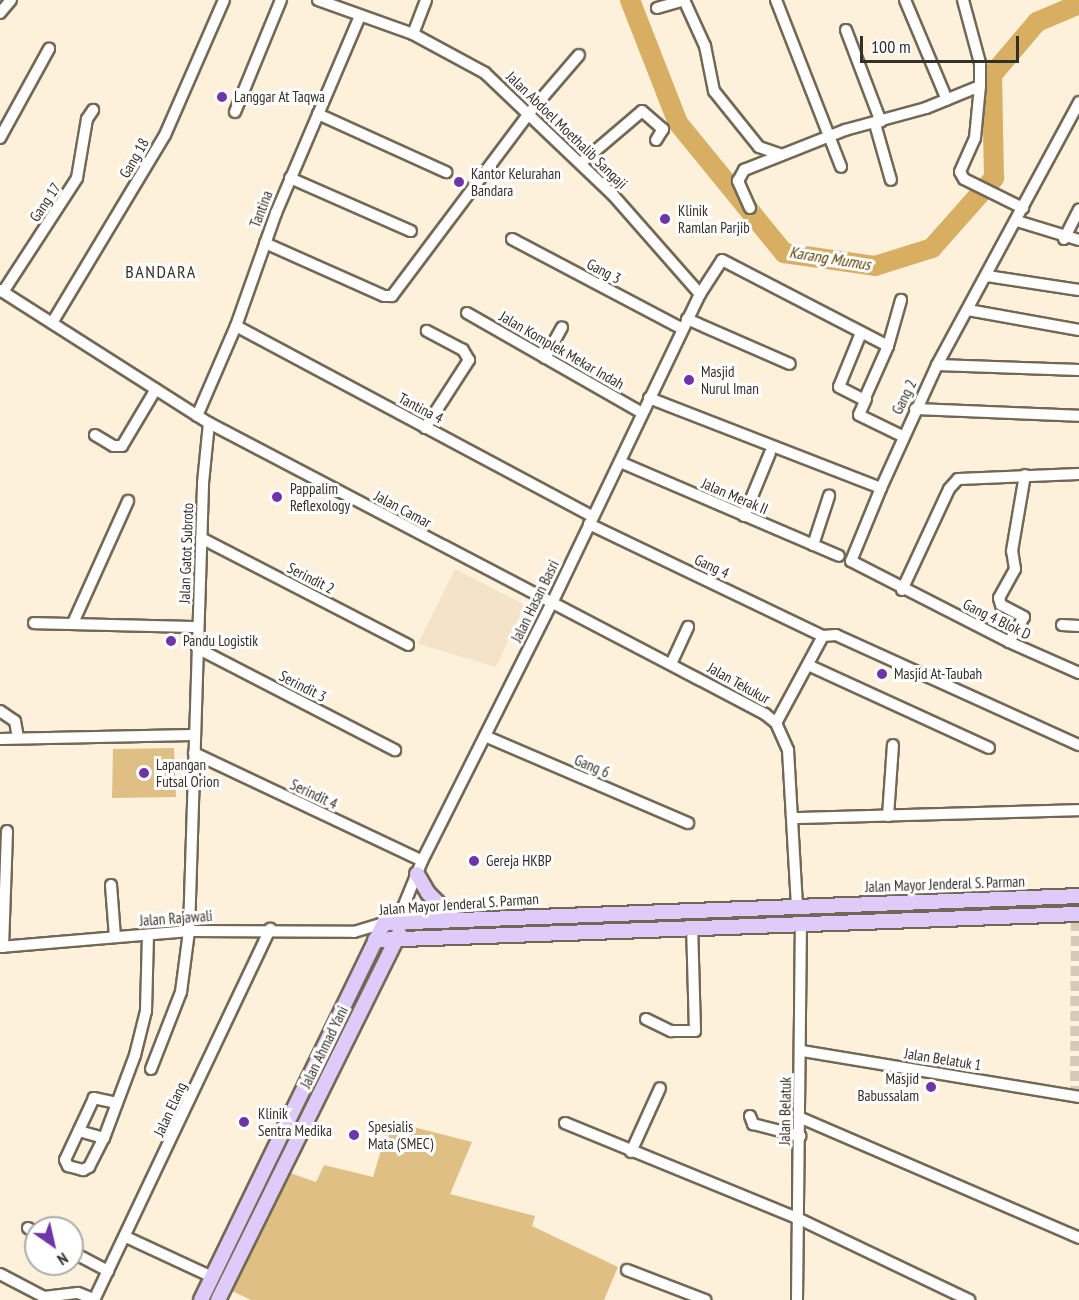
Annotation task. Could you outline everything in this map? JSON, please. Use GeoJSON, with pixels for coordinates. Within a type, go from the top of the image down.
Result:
{"type":"FeatureCollection","features":[{"type":"Feature","properties":{"kind":"main road"},"geometry":{"type":"LineString","coordinates":[[420,867],[428,893],[453,918]]}},
{"type":"Feature","properties":{"kind":"main road","name":"Jalan Mayor Jenderal S. Parman"},"geometry":{"type":"LineString","coordinates":[[396,922],[453,918],[1079,896]]}},
{"type":"Feature","properties":{"kind":"main road"},"geometry":{"type":"LineString","coordinates":[[691,910],[692,926]]}},
{"type":"Feature","properties":{"kind":"main road","name":"Jalan Mayor Jenderal S. Parman"},"geometry":{"type":"LineString","coordinates":[[375,940],[692,926],[1079,914]]}},
{"type":"Feature","properties":{"kind":"main road","name":"Jalan Ahmad Yani"},"geometry":{"type":"LineString","coordinates":[[222,1299],[396,938],[396,922]]}},
{"type":"Feature","properties":{"kind":"main road","name":"Jalan Ahmad Yani"},"geometry":{"type":"LineString","coordinates":[[201,1300],[375,940],[396,922]]}},
{"type":"Feature","properties":{"kind":"street"},"geometry":{"type":"LineString","coordinates":[[0,13],[11,0]]}},
{"type":"Feature","properties":{"kind":"street","name":"Gang 18"},"geometry":{"type":"LineString","coordinates":[[52,323],[165,135],[224,0]]}},
{"type":"Feature","properties":{"kind":"street"},"geometry":{"type":"LineString","coordinates":[[236,112],[281,0]]}},
{"type":"Feature","properties":{"kind":"street","name":"Jalan Abdoel Moethalib Sangaji"},"geometry":{"type":"LineString","coordinates":[[318,0],[413,34],[475,66],[530,112],[581,163],[700,294]]}},
{"type":"Feature","properties":{"kind":"street"},"geometry":{"type":"LineString","coordinates":[[413,34],[426,0]]}},
{"type":"Feature","properties":{"kind":"street"},"geometry":{"type":"LineString","coordinates":[[657,8],[684,0],[705,46],[714,91],[759,147],[782,155]]}},
{"type":"Feature","properties":{"kind":"street"},"geometry":{"type":"LineString","coordinates":[[776,0],[841,167]]}},
{"type":"Feature","properties":{"kind":"street"},"geometry":{"type":"LineString","coordinates":[[905,0],[947,100]]}},
{"type":"Feature","properties":{"kind":"street"},"geometry":{"type":"LineString","coordinates":[[963,0],[980,63],[980,86],[975,138],[960,172],[977,185],[1019,206]]}},
{"type":"Feature","properties":{"kind":"street","name":"Tantina"},"geometry":{"type":"LineString","coordinates":[[197,416],[236,326],[290,178],[360,16]]}},
{"type":"Feature","properties":{"kind":"street"},"geometry":{"type":"LineString","coordinates":[[846,30],[878,123],[891,180]]}},
{"type":"Feature","properties":{"kind":"street"},"geometry":{"type":"LineString","coordinates":[[0,138],[49,49]]}},
{"type":"Feature","properties":{"kind":"street"},"geometry":{"type":"LineString","coordinates":[[265,243],[384,296],[392,296],[530,112],[579,55]]}},
{"type":"Feature","properties":{"kind":"street"},"geometry":{"type":"LineString","coordinates":[[750,208],[738,175],[828,137],[947,100],[980,86]]}},
{"type":"Feature","properties":{"kind":"street","name":"Gang 2"},"geometry":{"type":"LineString","coordinates":[[902,590],[851,561],[915,409],[1017,221],[1019,206],[1079,102]]}},
{"type":"Feature","properties":{"kind":"street"},"geometry":{"type":"LineString","coordinates":[[581,163],[642,111],[663,129],[656,140]]}},
{"type":"Feature","properties":{"kind":"street","name":"Gang 17"},"geometry":{"type":"LineString","coordinates":[[1,291],[77,178],[90,114]]}},
{"type":"Feature","properties":{"kind":"street"},"geometry":{"type":"LineString","coordinates":[[318,114],[446,172]]}},
{"type":"Feature","properties":{"kind":"street"},"geometry":{"type":"LineString","coordinates":[[290,178],[411,231]]}},
{"type":"Feature","properties":{"kind":"street"},"geometry":{"type":"LineString","coordinates":[[1064,238],[1079,210]]}},
{"type":"Feature","properties":{"kind":"street"},"geometry":{"type":"LineString","coordinates":[[1017,221],[1064,238],[1079,240]]}},
{"type":"Feature","properties":{"kind":"street","name":"Gang 3"},"geometry":{"type":"LineString","coordinates":[[512,239],[685,324],[790,364]]}},
{"type":"Feature","properties":{"kind":"street","name":"Jalan Hasan Basri"},"geometry":{"type":"LineString","coordinates":[[396,922],[420,867],[551,605],[685,324],[700,294],[722,260],[861,333]]}},
{"type":"Feature","properties":{"kind":"street"},"geometry":{"type":"LineString","coordinates":[[987,276],[1079,290]]}},
{"type":"Feature","properties":{"kind":"street"},"geometry":{"type":"LineString","coordinates":[[1,291],[209,423]]}},
{"type":"Feature","properties":{"kind":"street"},"geometry":{"type":"LineString","coordinates":[[901,300],[888,346],[859,415],[902,436]]}},
{"type":"Feature","properties":{"kind":"street"},"geometry":{"type":"LineString","coordinates":[[968,310],[1079,330]]}},
{"type":"Feature","properties":{"kind":"street","name":"Jalan Komplek Mekar Indah"},"geometry":{"type":"LineString","coordinates":[[467,313],[642,413]]}},
{"type":"Feature","properties":{"kind":"street","name":"Tantina 4"},"geometry":{"type":"LineString","coordinates":[[236,326],[591,520]]}},
{"type":"Feature","properties":{"kind":"street"},"geometry":{"type":"LineString","coordinates":[[545,358],[562,327]]}},
{"type":"Feature","properties":{"kind":"street"},"geometry":{"type":"LineString","coordinates":[[425,428],[469,360],[463,351],[427,332]]}},
{"type":"Feature","properties":{"kind":"street"},"geometry":{"type":"LineString","coordinates":[[866,399],[842,392],[839,387],[861,333],[888,346]]}},
{"type":"Feature","properties":{"kind":"street"},"geometry":{"type":"LineString","coordinates":[[937,365],[1079,370]]}},
{"type":"Feature","properties":{"kind":"street"},"geometry":{"type":"LineString","coordinates":[[95,435],[113,446],[122,446],[156,389]]}},
{"type":"Feature","properties":{"kind":"street"},"geometry":{"type":"LineString","coordinates":[[649,399],[881,488]]}},
{"type":"Feature","properties":{"kind":"street"},"geometry":{"type":"LineString","coordinates":[[915,409],[1079,416]]}},
{"type":"Feature","properties":{"kind":"street","name":"Jalan Gatot Subroto"},"geometry":{"type":"LineString","coordinates":[[151,1069],[181,992],[189,931],[193,735],[201,538],[209,423]]}},
{"type":"Feature","properties":{"kind":"street","name":"Jalan Camar"},"geometry":{"type":"LineString","coordinates":[[209,423],[551,605]]}},
{"type":"Feature","properties":{"kind":"street"},"geometry":{"type":"LineString","coordinates":[[744,516],[770,453]]}},
{"type":"Feature","properties":{"kind":"street","name":"Jalan Merak II"},"geometry":{"type":"LineString","coordinates":[[620,462],[839,556]]}},
{"type":"Feature","properties":{"kind":"street"},"geometry":{"type":"LineString","coordinates":[[902,590],[955,482],[967,476],[1079,474]]}},
{"type":"Feature","properties":{"kind":"street"},"geometry":{"type":"LineString","coordinates":[[1009,642],[1024,617],[1001,605],[999,598],[1015,569],[1012,551],[1025,475]]}},
{"type":"Feature","properties":{"kind":"street"},"geometry":{"type":"LineString","coordinates":[[813,545],[829,496]]}},
{"type":"Feature","properties":{"kind":"street"},"geometry":{"type":"LineString","coordinates":[[74,623],[128,501]]}},
{"type":"Feature","properties":{"kind":"street","name":"Gang 4"},"geometry":{"type":"LineString","coordinates":[[591,520],[823,636],[836,635],[1079,745]]}},
{"type":"Feature","properties":{"kind":"street","name":"Serindit 2"},"geometry":{"type":"LineString","coordinates":[[201,538],[408,645]]}},
{"type":"Feature","properties":{"kind":"street","name":"Gang 4 Blok D"},"geometry":{"type":"LineString","coordinates":[[902,590],[1079,673]]}},
{"type":"Feature","properties":{"kind":"street","name":"Jalan Tekukur"},"geometry":{"type":"LineString","coordinates":[[551,605],[756,708],[776,723],[788,750],[795,818],[797,906]]}},
{"type":"Feature","properties":{"kind":"street"},"geometry":{"type":"LineString","coordinates":[[34,624],[198,627]]}},
{"type":"Feature","properties":{"kind":"street"},"geometry":{"type":"LineString","coordinates":[[1062,625],[1079,626]]}},
{"type":"Feature","properties":{"kind":"street"},"geometry":{"type":"LineString","coordinates":[[670,664],[688,627]]}},
{"type":"Feature","properties":{"kind":"street"},"geometry":{"type":"LineString","coordinates":[[776,723],[823,636]]}},
{"type":"Feature","properties":{"kind":"street","name":"Serindit 3"},"geometry":{"type":"LineString","coordinates":[[197,648],[395,750]]}},
{"type":"Feature","properties":{"kind":"street"},"geometry":{"type":"LineString","coordinates":[[808,665],[989,748]]}},
{"type":"Feature","properties":{"kind":"street"},"geometry":{"type":"LineString","coordinates":[[0,711],[15,721],[18,738]]}},
{"type":"Feature","properties":{"kind":"street"},"geometry":{"type":"LineString","coordinates":[[0,739],[193,735]]}},
{"type":"Feature","properties":{"kind":"street","name":"Gang 6"},"geometry":{"type":"LineString","coordinates":[[485,736],[688,823]]}},
{"type":"Feature","properties":{"kind":"street"},"geometry":{"type":"LineString","coordinates":[[888,816],[893,745]]}},
{"type":"Feature","properties":{"kind":"street","name":"Serindit 4"},"geometry":{"type":"LineString","coordinates":[[194,753],[420,867]]}},
{"type":"Feature","properties":{"kind":"street"},"geometry":{"type":"LineString","coordinates":[[795,818],[1079,810]]}},
{"type":"Feature","properties":{"kind":"street"},"geometry":{"type":"LineString","coordinates":[[2,947],[7,831]]}},
{"type":"Feature","properties":{"kind":"street"},"geometry":{"type":"LineString","coordinates":[[111,885],[115,937]]}},
{"type":"Feature","properties":{"kind":"street","name":"Jalan Mayor Jenderal S. Parman"},"geometry":{"type":"LineString","coordinates":[[354,932],[396,922]]}},
{"type":"Feature","properties":{"kind":"street","name":"Jalan Belatuk"},"geometry":{"type":"LineString","coordinates":[[797,1300],[802,1051],[801,923]]}},
{"type":"Feature","properties":{"kind":"street"},"geometry":{"type":"LineString","coordinates":[[646,1019],[671,1031],[695,1031],[692,926]]}},
{"type":"Feature","properties":{"kind":"street","name":"Jalan Rajawali"},"geometry":{"type":"LineString","coordinates":[[2,947],[189,931],[270,929],[354,932]]}},
{"type":"Feature","properties":{"kind":"street","name":"Jalan Elang"},"geometry":{"type":"LineString","coordinates":[[94,1299],[126,1237],[270,929]]}},
{"type":"Feature","properties":{"kind":"street","name":"Jalan Mayor Jenderal S. Parman"},"geometry":{"type":"LineString","coordinates":[[354,932],[375,940]]}},
{"type":"Feature","properties":{"kind":"street"},"geometry":{"type":"LineString","coordinates":[[117,1103],[94,1098],[65,1161],[83,1170],[89,1167],[104,1138],[117,1103],[143,1029],[148,935]]}},
{"type":"Feature","properties":{"kind":"street","name":"Jalan Belatuk 1"},"geometry":{"type":"LineString","coordinates":[[802,1051],[1079,1097]]}},
{"type":"Feature","properties":{"kind":"street"},"geometry":{"type":"LineString","coordinates":[[631,1152],[660,1088]]}},
{"type":"Feature","properties":{"kind":"street"},"geometry":{"type":"LineString","coordinates":[[750,1116],[753,1124],[800,1136]]}},
{"type":"Feature","properties":{"kind":"street"},"geometry":{"type":"LineString","coordinates":[[801,1118],[1079,1238]]}},
{"type":"Feature","properties":{"kind":"street"},"geometry":{"type":"LineString","coordinates":[[565,1123],[631,1152],[797,1218],[969,1300]]}},
{"type":"Feature","properties":{"kind":"street"},"geometry":{"type":"LineString","coordinates":[[79,1131],[104,1138]]}},
{"type":"Feature","properties":{"kind":"street"},"geometry":{"type":"LineString","coordinates":[[126,1237],[212,1276]]}},
{"type":"Feature","properties":{"kind":"street"},"geometry":{"type":"LineString","coordinates":[[84,1258],[108,1271]]}},
{"type":"Feature","properties":{"kind":"street"},"geometry":{"type":"LineString","coordinates":[[627,1270],[705,1300]]}},
{"type":"Feature","properties":{"kind":"street"},"geometry":{"type":"LineString","coordinates":[[0,1274],[44,1297],[78,1293],[94,1299]]}},
{"type":"Feature","properties":{"kind":"shaded area"},"geometry":{"type":"Polygon","coordinates":[[[455,569],[525,605],[496,667],[418,644],[455,569]]]}},
{"type":"Feature","properties":{"kind":"shaded area","name":"Lapangan Futsal Orion"},"geometry":{"type":"Polygon","coordinates":[[[174,748],[176,797],[112,798],[113,749],[174,748]]]}},
{"type":"Feature","properties":{"kind":"shaded area"},"geometry":{"type":"Polygon","coordinates":[[[390,1121],[472,1142],[450,1194],[535,1216],[532,1226],[618,1267],[604,1300],[251,1300],[230,1290],[287,1172],[316,1182],[324,1165],[373,1177],[390,1121]]]}},
{"type":"Feature","properties":{"kind":"waterway","name":"Karang Mumus"},"geometry":{"type":"LineString","coordinates":[[630,0],[678,123],[784,253],[875,266],[932,248],[994,178],[992,75],[1037,22],[1079,4]]}},
{"type":"Feature","properties":{"kind":"tunnel"},"geometry":{"type":"LineString","coordinates":[[1075,1096],[1076,914]]}},
{"type":"Feature","properties":{"kind":"place","name":"Langgar At Taqwa"},"geometry":{"type":"Point","coordinates":[222,97]}},
{"type":"Feature","properties":{"kind":"place","name":"Kantor Kelurahan Bandara"},"geometry":{"type":"Point","coordinates":[459,182]}},
{"type":"Feature","properties":{"kind":"place","name":"Klinik Ramlan Parjib"},"geometry":{"type":"Point","coordinates":[665,219]}},
{"type":"Feature","properties":{"kind":"place","name":"Masjid Nurul Iman"},"geometry":{"type":"Point","coordinates":[689,380]}},
{"type":"Feature","properties":{"kind":"place","name":"Pappalim Reflexology"},"geometry":{"type":"Point","coordinates":[277,497]}},
{"type":"Feature","properties":{"kind":"place","name":"Pandu Logistik"},"geometry":{"type":"Point","coordinates":[171,641]}},
{"type":"Feature","properties":{"kind":"place","name":"Masjid At-Taubah"},"geometry":{"type":"Point","coordinates":[882,674]}},
{"type":"Feature","properties":{"kind":"place","name":"Lapangan Futsal Orion"},"geometry":{"type":"Point","coordinates":[144,773]}},
{"type":"Feature","properties":{"kind":"place","name":"Gereja HKBP"},"geometry":{"type":"Point","coordinates":[474,861]}},
{"type":"Feature","properties":{"kind":"place","name":"Masjid Babussalam"},"geometry":{"type":"Point","coordinates":[931,1087]}},
{"type":"Feature","properties":{"kind":"place","name":"Klinik Sentra Medika"},"geometry":{"type":"Point","coordinates":[244,1122]}},
{"type":"Feature","properties":{"kind":"place","name":"Spesialis Mata (SMEC)"},"geometry":{"type":"Point","coordinates":[354,1135]}},
{"type":"Feature","properties":{"kind":"district","name":"BANDARA"},"geometry":{"type":"Point","coordinates":[161,272]}}]}
